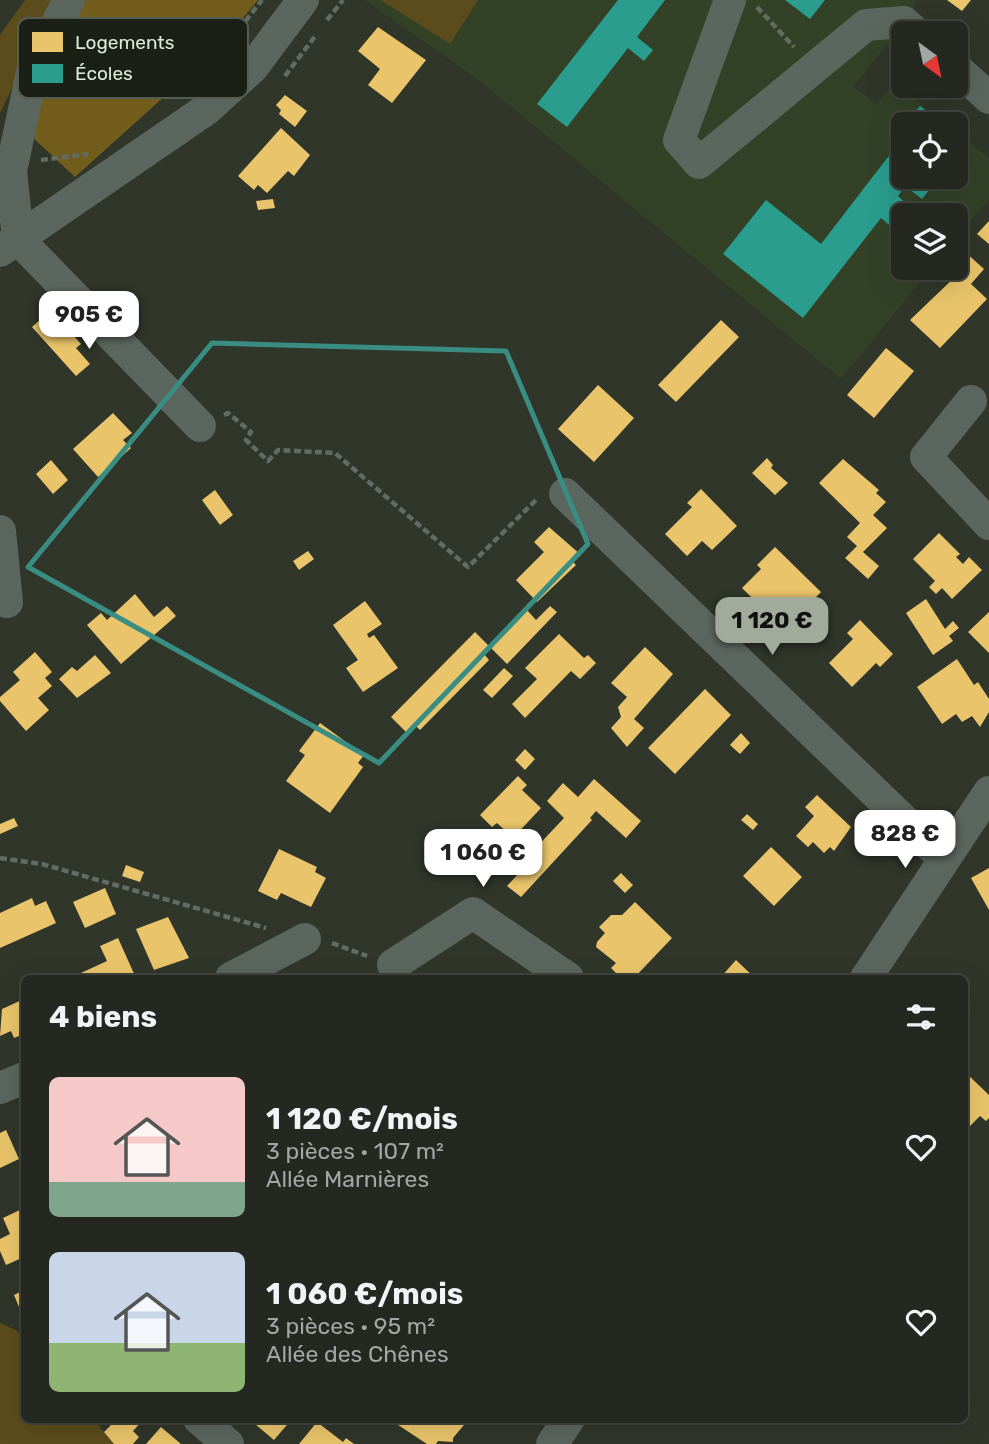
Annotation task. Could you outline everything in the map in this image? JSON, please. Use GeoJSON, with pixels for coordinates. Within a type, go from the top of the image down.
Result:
{"type":"FeatureCollection","features":[{"type":"Feature","properties":{"kind":"street"},"geometry":{"type":"LineString","coordinates":[[60,18],[69,0]]}},
{"type":"Feature","properties":{"kind":"street"},"geometry":{"type":"LineString","coordinates":[[248,72],[303,0]]}},
{"type":"Feature","properties":{"kind":"street"},"geometry":{"type":"LineString","coordinates":[[730,0],[679,140],[699,163],[866,25],[891,27]]}},
{"type":"Feature","properties":{"kind":"street"},"geometry":{"type":"LineString","coordinates":[[968,79],[989,98]]}},
{"type":"Feature","properties":{"kind":"street"},"geometry":{"type":"LineString","coordinates":[[27,98],[11,175],[9,246],[200,426]]}},
{"type":"Feature","properties":{"kind":"street"},"geometry":{"type":"LineString","coordinates":[[9,246],[219,98]]}},
{"type":"Feature","properties":{"kind":"street"},"geometry":{"type":"LineString","coordinates":[[971,401],[926,457],[989,524]]}},
{"type":"Feature","properties":{"kind":"street"},"geometry":{"type":"LineString","coordinates":[[565,494],[943,858]]}},
{"type":"Feature","properties":{"kind":"street"},"geometry":{"type":"LineString","coordinates":[[0,531],[8,602]]}},
{"type":"Feature","properties":{"kind":"street"},"geometry":{"type":"LineString","coordinates":[[868,975],[989,792]]}},
{"type":"Feature","properties":{"kind":"street"},"geometry":{"type":"LineString","coordinates":[[393,965],[473,914],[564,975]]}},
{"type":"Feature","properties":{"kind":"street"},"geometry":{"type":"LineString","coordinates":[[237,975],[304,939]]}},
{"type":"Feature","properties":{"kind":"street"},"geometry":{"type":"LineString","coordinates":[[0,1088],[21,1078]]}},
{"type":"Feature","properties":{"kind":"street"},"geometry":{"type":"LineString","coordinates":[[204,1423],[228,1444]]}},
{"type":"Feature","properties":{"kind":"street"},"geometry":{"type":"LineString","coordinates":[[552,1444],[566,1423]]}},
{"type":"Feature","properties":{"kind":"path"},"geometry":{"type":"LineString","coordinates":[[248,18],[262,0]]}},
{"type":"Feature","properties":{"kind":"path"},"geometry":{"type":"LineString","coordinates":[[751,0],[814,68]]}},
{"type":"Feature","properties":{"kind":"path"},"geometry":{"type":"LineString","coordinates":[[11,175],[42,159],[98,152]]}},
{"type":"Feature","properties":{"kind":"path"},"geometry":{"type":"LineString","coordinates":[[200,426],[228,413],[251,432],[246,440],[268,461],[278,450],[335,453],[468,567],[538,498],[565,494]]}},
{"type":"Feature","properties":{"kind":"path"},"geometry":{"type":"LineString","coordinates":[[0,858],[42,864],[304,939],[317,938],[393,965]]}},
{"type":"Feature","properties":{"kind":"highlighted area"},"geometry":{"type":"Polygon","coordinates":[[[212,343],[506,351],[588,544],[379,763],[28,567],[212,343]]]}},
{"type":"Feature","properties":{"kind":"shaded area"},"geometry":{"type":"Polygon","coordinates":[[[25,0],[55,0],[46,18],[18,18],[18,76],[0,113],[0,35],[25,0]]]}},
{"type":"Feature","properties":{"kind":"shaded area"},"geometry":{"type":"Polygon","coordinates":[[[84,0],[258,0],[243,18],[74,18],[84,0]]]}},
{"type":"Feature","properties":{"kind":"shaded area"},"geometry":{"type":"Polygon","coordinates":[[[365,0],[916,0],[905,21],[891,21],[891,39],[853,87],[877,104],[891,88],[891,98],[914,98],[931,112],[891,112],[891,189],[968,189],[968,141],[989,158],[989,199],[968,223],[968,203],[891,203],[891,280],[921,280],[841,379],[481,82],[365,0]]]}},
{"type":"Feature","properties":{"kind":"shaded area"},"geometry":{"type":"Polygon","coordinates":[[[381,0],[478,0],[450,44],[381,0]]]}},
{"type":"Feature","properties":{"kind":"shaded area"},"geometry":{"type":"Polygon","coordinates":[[[38,98],[163,98],[75,177],[29,134],[38,98]]]}},
{"type":"Feature","properties":{"kind":"shaded area"},"geometry":{"type":"Polygon","coordinates":[[[0,1323],[16,1330],[21,1336],[21,1423],[96,1423],[114,1444],[0,1444],[0,1323]]]}},
{"type":"Feature","properties":{"kind":"building: Logements"},"geometry":{"type":"Polygon","coordinates":[[[947,0],[971,0],[962,11],[947,0]]]}},
{"type":"Feature","properties":{"kind":"building: Logements"},"geometry":{"type":"Polygon","coordinates":[[[378,27],[426,60],[392,103],[368,85],[380,69],[358,51],[378,27]]]}},
{"type":"Feature","properties":{"kind":"building: Logements"},"geometry":{"type":"Polygon","coordinates":[[[285,95],[307,111],[295,127],[279,114],[281,110],[276,105],[285,95]]]}},
{"type":"Feature","properties":{"kind":"building: Logements"},"geometry":{"type":"Polygon","coordinates":[[[281,128],[310,155],[294,176],[288,171],[267,193],[258,185],[254,190],[238,176],[281,128]]]}},
{"type":"Feature","properties":{"kind":"building: Logements"},"geometry":{"type":"Polygon","coordinates":[[[273,199],[275,208],[258,210],[256,201],[273,199]]]}},
{"type":"Feature","properties":{"kind":"building: Logements"},"geometry":{"type":"Polygon","coordinates":[[[989,221],[989,244],[977,234],[989,221]]]}},
{"type":"Feature","properties":{"kind":"building: Logements"},"geometry":{"type":"Polygon","coordinates":[[[968,255],[984,269],[971,284],[987,299],[940,348],[910,320],[952,280],[968,280],[968,255]]]}},
{"type":"Feature","properties":{"kind":"building: Logements"},"geometry":{"type":"Polygon","coordinates":[[[51,310],[81,344],[76,348],[90,364],[76,376],[32,327],[51,310]]]}},
{"type":"Feature","properties":{"kind":"building: Logements"},"geometry":{"type":"Polygon","coordinates":[[[721,320],[739,337],[676,402],[658,385],[721,320]]]}},
{"type":"Feature","properties":{"kind":"building: Logements"},"geometry":{"type":"Polygon","coordinates":[[[886,348],[914,371],[874,418],[847,395],[886,348]]]}},
{"type":"Feature","properties":{"kind":"building: Logements"},"geometry":{"type":"Polygon","coordinates":[[[598,385],[634,418],[594,462],[558,429],[598,385]]]}},
{"type":"Feature","properties":{"kind":"building: Logements"},"geometry":{"type":"Polygon","coordinates":[[[113,413],[132,433],[123,440],[131,448],[98,477],[73,449],[113,413]]]}},
{"type":"Feature","properties":{"kind":"building: Logements"},"geometry":{"type":"Polygon","coordinates":[[[767,458],[773,465],[771,468],[788,483],[775,495],[752,473],[767,458]]]}},
{"type":"Feature","properties":{"kind":"building: Logements"},"geometry":{"type":"Polygon","coordinates":[[[843,459],[879,490],[876,493],[886,502],[873,515],[887,528],[863,552],[879,566],[868,579],[845,558],[857,546],[847,537],[860,523],[819,483],[843,459]]]}},
{"type":"Feature","properties":{"kind":"building: Logements"},"geometry":{"type":"Polygon","coordinates":[[[51,460],[68,480],[53,494],[36,474],[51,460]]]}},
{"type":"Feature","properties":{"kind":"building: Logements"},"geometry":{"type":"Polygon","coordinates":[[[701,489],[737,526],[712,550],[702,541],[687,556],[665,534],[692,507],[687,503],[701,489]]]}},
{"type":"Feature","properties":{"kind":"building: Logements"},"geometry":{"type":"Polygon","coordinates":[[[215,490],[233,515],[220,525],[202,500],[215,490]]]}},
{"type":"Feature","properties":{"kind":"building: Logements"},"geometry":{"type":"Polygon","coordinates":[[[549,527],[581,555],[573,562],[576,565],[537,602],[516,580],[544,552],[534,542],[549,527]]]}},
{"type":"Feature","properties":{"kind":"building: Logements"},"geometry":{"type":"Polygon","coordinates":[[[939,533],[960,554],[956,557],[963,564],[969,557],[982,570],[952,599],[942,588],[936,594],[929,587],[935,581],[913,559],[939,533]]]}},
{"type":"Feature","properties":{"kind":"building: Logements"},"geometry":{"type":"Polygon","coordinates":[[[775,547],[821,592],[803,610],[798,605],[779,624],[742,588],[761,569],[757,565],[775,547]]]}},
{"type":"Feature","properties":{"kind":"building: Logements"},"geometry":{"type":"Polygon","coordinates":[[[308,551],[314,559],[299,570],[293,561],[308,551]]]}},
{"type":"Feature","properties":{"kind":"building: Logements"},"geometry":{"type":"Polygon","coordinates":[[[135,594],[154,617],[167,606],[176,616],[121,664],[87,625],[101,613],[107,620],[135,594]]]}},
{"type":"Feature","properties":{"kind":"building: Logements"},"geometry":{"type":"Polygon","coordinates":[[[926,599],[945,629],[953,621],[959,628],[949,636],[953,641],[933,655],[906,613],[926,599]]]}},
{"type":"Feature","properties":{"kind":"building: Logements"},"geometry":{"type":"Polygon","coordinates":[[[365,601],[382,624],[367,634],[369,638],[374,635],[398,668],[363,692],[346,668],[358,660],[333,625],[365,601]]]}},
{"type":"Feature","properties":{"kind":"building: Logements"},"geometry":{"type":"Polygon","coordinates":[[[550,606],[557,612],[507,664],[490,647],[527,610],[536,620],[550,606]]]}},
{"type":"Feature","properties":{"kind":"building: Logements"},"geometry":{"type":"Polygon","coordinates":[[[989,612],[989,653],[968,632],[989,612]]]}},
{"type":"Feature","properties":{"kind":"building: Logements"},"geometry":{"type":"Polygon","coordinates":[[[860,620],[893,654],[880,667],[876,663],[852,687],[829,663],[853,639],[847,633],[860,620]]]}},
{"type":"Feature","properties":{"kind":"building: Logements"},"geometry":{"type":"Polygon","coordinates":[[[475,632],[490,647],[484,654],[489,660],[420,730],[415,725],[407,733],[391,717],[475,632]]]}},
{"type":"Feature","properties":{"kind":"building: Logements"},"geometry":{"type":"Polygon","coordinates":[[[559,634],[584,658],[588,655],[596,663],[580,679],[571,671],[525,718],[512,704],[537,679],[525,668],[559,634]]]}},
{"type":"Feature","properties":{"kind":"building: Logements"},"geometry":{"type":"Polygon","coordinates":[[[645,647],[673,674],[634,719],[644,728],[627,747],[611,728],[621,717],[618,707],[627,697],[611,683],[645,647]]]}},
{"type":"Feature","properties":{"kind":"building: Logements"},"geometry":{"type":"Polygon","coordinates":[[[35,652],[52,672],[45,678],[52,686],[38,698],[49,710],[26,731],[0,701],[0,697],[20,680],[13,672],[35,652]]]}},
{"type":"Feature","properties":{"kind":"building: Logements"},"geometry":{"type":"Polygon","coordinates":[[[95,655],[111,673],[77,698],[59,679],[72,667],[77,671],[95,655]]]}},
{"type":"Feature","properties":{"kind":"building: Logements"},"geometry":{"type":"Polygon","coordinates":[[[957,659],[974,685],[978,682],[989,699],[989,712],[980,727],[972,716],[962,722],[956,714],[942,724],[917,687],[957,659]]]}},
{"type":"Feature","properties":{"kind":"building: Logements"},"geometry":{"type":"Polygon","coordinates":[[[504,668],[513,676],[492,698],[483,690],[504,668]]]}},
{"type":"Feature","properties":{"kind":"building: Logements"},"geometry":{"type":"Polygon","coordinates":[[[705,689],[731,715],[675,774],[648,748],[705,689]]]}},
{"type":"Feature","properties":{"kind":"building: Logements"},"geometry":{"type":"Polygon","coordinates":[[[320,723],[364,755],[358,763],[363,767],[330,813],[286,781],[305,755],[299,751],[320,723]]]}},
{"type":"Feature","properties":{"kind":"building: Logements"},"geometry":{"type":"Polygon","coordinates":[[[741,733],[750,743],[740,754],[730,745],[741,733]]]}},
{"type":"Feature","properties":{"kind":"building: Logements"},"geometry":{"type":"Polygon","coordinates":[[[525,749],[535,759],[525,770],[515,760],[525,749]]]}},
{"type":"Feature","properties":{"kind":"building: Logements"},"geometry":{"type":"Polygon","coordinates":[[[518,776],[527,785],[522,790],[541,808],[513,838],[497,823],[492,827],[480,815],[518,776]]]}},
{"type":"Feature","properties":{"kind":"building: Logements"},"geometry":{"type":"Polygon","coordinates":[[[594,779],[641,821],[626,838],[596,811],[590,818],[592,820],[521,897],[507,886],[519,873],[515,870],[564,818],[547,801],[563,783],[578,797],[594,779]]]}},
{"type":"Feature","properties":{"kind":"building: Logements"},"geometry":{"type":"Polygon","coordinates":[[[817,795],[851,827],[834,851],[830,847],[824,853],[813,842],[808,847],[796,836],[814,816],[805,807],[817,795]]]}},
{"type":"Feature","properties":{"kind":"building: Logements"},"geometry":{"type":"Polygon","coordinates":[[[747,814],[758,824],[753,830],[741,820],[747,814]]]}},
{"type":"Feature","properties":{"kind":"building: Logements"},"geometry":{"type":"Polygon","coordinates":[[[14,818],[18,826],[0,834],[0,824],[14,818]]]}},
{"type":"Feature","properties":{"kind":"building: Logements"},"geometry":{"type":"Polygon","coordinates":[[[771,847],[802,877],[774,906],[743,876],[771,847]]]}},
{"type":"Feature","properties":{"kind":"building: Logements"},"geometry":{"type":"Polygon","coordinates":[[[279,849],[317,867],[315,872],[326,878],[311,907],[281,893],[277,900],[258,891],[279,849]]]}},
{"type":"Feature","properties":{"kind":"building: Logements"},"geometry":{"type":"Polygon","coordinates":[[[126,865],[144,872],[140,882],[122,876],[126,865]]]}},
{"type":"Feature","properties":{"kind":"building: Logements"},"geometry":{"type":"Polygon","coordinates":[[[989,868],[989,910],[971,878],[989,868]]]}},
{"type":"Feature","properties":{"kind":"building: Logements"},"geometry":{"type":"Polygon","coordinates":[[[621,873],[633,885],[625,893],[613,881],[621,873]]]}},
{"type":"Feature","properties":{"kind":"building: Logements"},"geometry":{"type":"Polygon","coordinates":[[[105,888],[116,914],[85,928],[73,902],[105,888]]]}},
{"type":"Feature","properties":{"kind":"building: Logements"},"geometry":{"type":"Polygon","coordinates":[[[32,898],[35,906],[46,901],[56,923],[0,948],[0,913],[32,898]]]}},
{"type":"Feature","properties":{"kind":"building: Logements"},"geometry":{"type":"Polygon","coordinates":[[[635,902],[672,938],[637,975],[618,975],[611,968],[616,963],[596,947],[605,933],[599,927],[611,915],[622,915],[635,902]]]}},
{"type":"Feature","properties":{"kind":"building: Logements"},"geometry":{"type":"Polygon","coordinates":[[[168,917],[189,958],[154,970],[136,929],[168,917]]]}},
{"type":"Feature","properties":{"kind":"building: Logements"},"geometry":{"type":"Polygon","coordinates":[[[118,938],[135,975],[77,975],[107,961],[100,946],[118,938]]]}},
{"type":"Feature","properties":{"kind":"building: Logements"},"geometry":{"type":"Polygon","coordinates":[[[736,960],[752,975],[723,975],[736,960]]]}},
{"type":"Feature","properties":{"kind":"building: Logements"},"geometry":{"type":"Polygon","coordinates":[[[21,1000],[21,1035],[14,1038],[11,1031],[0,1036],[2,1009],[21,1000]]]}},
{"type":"Feature","properties":{"kind":"building: Logements"},"geometry":{"type":"Polygon","coordinates":[[[968,1075],[989,1095],[989,1118],[986,1121],[980,1116],[968,1128],[968,1075]]]}},
{"type":"Feature","properties":{"kind":"building: Logements"},"geometry":{"type":"Polygon","coordinates":[[[6,1130],[19,1159],[0,1168],[0,1133],[6,1130]]]}},
{"type":"Feature","properties":{"kind":"building: Logements"},"geometry":{"type":"Polygon","coordinates":[[[21,1209],[21,1258],[6,1265],[0,1251],[0,1239],[10,1234],[3,1218],[21,1209]]]}},
{"type":"Feature","properties":{"kind":"building: Logements"},"geometry":{"type":"Polygon","coordinates":[[[21,1292],[21,1312],[14,1295],[21,1292]]]}},
{"type":"Feature","properties":{"kind":"building: Logements"},"geometry":{"type":"Polygon","coordinates":[[[113,1423],[140,1423],[133,1431],[139,1437],[133,1444],[114,1444],[104,1432],[113,1423]]]}},
{"type":"Feature","properties":{"kind":"building: Logements"},"geometry":{"type":"Polygon","coordinates":[[[254,1423],[289,1423],[274,1440],[254,1423]]]}},
{"type":"Feature","properties":{"kind":"building: Logements"},"geometry":{"type":"Polygon","coordinates":[[[318,1423],[343,1442],[346,1438],[354,1444],[299,1444],[318,1423]]]}},
{"type":"Feature","properties":{"kind":"building: Logements"},"geometry":{"type":"Polygon","coordinates":[[[395,1423],[466,1423],[453,1438],[453,1442],[438,1441],[436,1444],[427,1444],[395,1423]]]}},
{"type":"Feature","properties":{"kind":"building: Logements"},"geometry":{"type":"Polygon","coordinates":[[[161,1427],[181,1444],[146,1444],[161,1427]]]}},
{"type":"Feature","properties":{"kind":"building: Écoles"},"geometry":{"type":"Polygon","coordinates":[[[618,0],[665,0],[637,37],[653,50],[644,61],[628,48],[567,127],[537,104],[618,0]]]}},
{"type":"Feature","properties":{"kind":"building: Écoles"},"geometry":{"type":"Polygon","coordinates":[[[785,0],[825,0],[810,19],[785,0]]]}},
{"type":"Feature","properties":{"kind":"building: Écoles"},"geometry":{"type":"Polygon","coordinates":[[[920,106],[928,112],[915,112],[920,106]]]}},
{"type":"Feature","properties":{"kind":"building: Écoles"},"geometry":{"type":"Polygon","coordinates":[[[891,153],[891,189],[903,189],[898,196],[906,203],[891,203],[891,226],[881,218],[803,318],[723,254],[766,200],[821,244],[891,153]]]}},
{"type":"Feature","properties":{"kind":"building: Écoles"},"geometry":{"type":"Polygon","coordinates":[[[909,189],[930,189],[922,199],[909,189]]]}}]}
